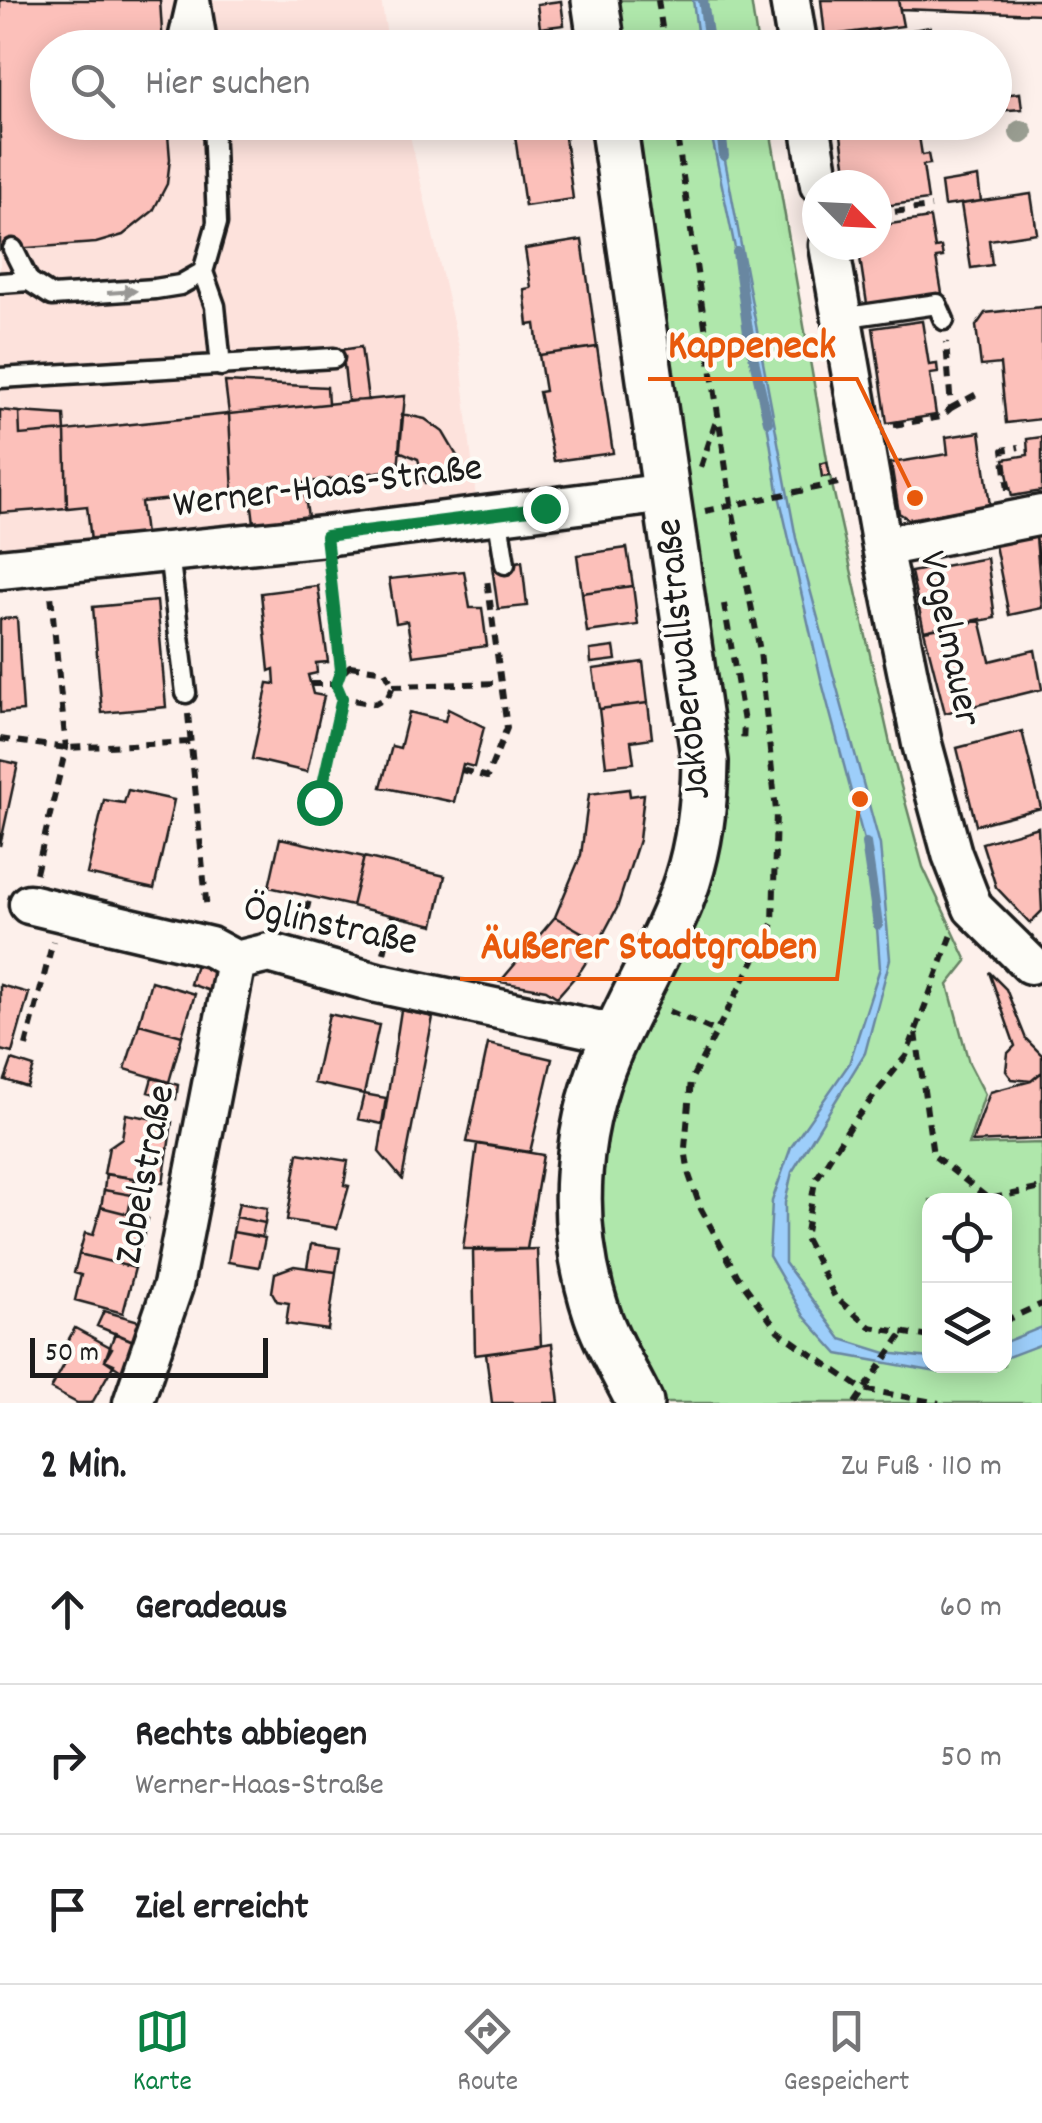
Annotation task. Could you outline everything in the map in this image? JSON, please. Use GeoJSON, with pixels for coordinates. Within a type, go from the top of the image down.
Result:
{"type":"FeatureCollection","features":[{"type":"Feature","properties":{"kind":"street"},"geometry":{"type":"LineString","coordinates":[[595,0],[599,30]]}},
{"type":"Feature","properties":{"kind":"street"},"geometry":{"type":"LineString","coordinates":[[790,0],[795,30]]}},
{"type":"Feature","properties":{"kind":"street","name":"Jakoberwallstraße"},"geometry":{"type":"LineString","coordinates":[[617,140],[692,489],[704,762],[704,821],[682,903],[616,1034],[593,1091],[582,1138],[578,1238],[597,1316],[640,1403]]}},
{"type":"Feature","properties":{"kind":"street"},"geometry":{"type":"LineString","coordinates":[[813,140],[818,170]]}},
{"type":"Feature","properties":{"kind":"street","name":"Vogelmauer"},"geometry":{"type":"LineString","coordinates":[[831,260],[882,547],[922,744],[952,854],[973,908],[1030,964]]}},
{"type":"Feature","properties":{"kind":"street","name":"Werner-Haas-Straße"},"geometry":{"type":"LineString","coordinates":[[0,570],[326,536],[692,489]]}},
{"type":"Feature","properties":{"kind":"street"},"geometry":{"type":"LineString","coordinates":[[882,547],[1027,518]]}},
{"type":"Feature","properties":{"kind":"street","name":"Öglinstraße"},"geometry":{"type":"LineString","coordinates":[[44,908],[223,954],[269,953],[378,982],[616,1034]]}},
{"type":"Feature","properties":{"kind":"street","name":"Zobelstraße"},"geometry":{"type":"LineString","coordinates":[[133,1403],[173,1286],[223,954]]}},
{"type":"Feature","properties":{"kind":"lane"},"geometry":{"type":"LineString","coordinates":[[180,30],[188,0]]}},
{"type":"Feature","properties":{"kind":"lane"},"geometry":{"type":"LineString","coordinates":[[196,30],[200,0]]}},
{"type":"Feature","properties":{"kind":"lane"},"geometry":{"type":"LineString","coordinates":[[200,0],[205,30]]}},
{"type":"Feature","properties":{"kind":"lane"},"geometry":{"type":"LineString","coordinates":[[214,140],[218,224],[203,272],[215,306],[221,366]]}},
{"type":"Feature","properties":{"kind":"lane"},"geometry":{"type":"LineString","coordinates":[[13,249],[29,282],[52,296],[155,290],[180,284],[203,272]]}},
{"type":"Feature","properties":{"kind":"lane"},"geometry":{"type":"LineString","coordinates":[[0,284],[29,282]]}},
{"type":"Feature","properties":{"kind":"lane"},"geometry":{"type":"LineString","coordinates":[[841,318],[937,304],[944,320]]}},
{"type":"Feature","properties":{"kind":"lane"},"geometry":{"type":"LineString","coordinates":[[0,378],[334,358]]}},
{"type":"Feature","properties":{"kind":"lane"},"geometry":{"type":"LineString","coordinates":[[497,514],[505,564]]}},
{"type":"Feature","properties":{"kind":"lane"},"geometry":{"type":"LineString","coordinates":[[169,553],[186,693]]}},
{"type":"Feature","properties":{"kind":"path"},"geometry":{"type":"LineString","coordinates":[[658,0],[662,30]]}},
{"type":"Feature","properties":{"kind":"path"},"geometry":{"type":"LineString","coordinates":[[679,140],[730,503],[760,651],[776,811],[773,924],[757,961],[714,1030],[690,1080],[686,1118],[689,1175],[702,1210],[755,1305],[778,1331],[862,1390],[939,1403]]}},
{"type":"Feature","properties":{"kind":"path"},"geometry":{"type":"LineString","coordinates":[[892,212],[931,206]]}},
{"type":"Feature","properties":{"kind":"path"},"geometry":{"type":"LineString","coordinates":[[944,320],[951,408]]}},
{"type":"Feature","properties":{"kind":"path"},"geometry":{"type":"LineString","coordinates":[[862,431],[941,417],[982,391]]}},
{"type":"Feature","properties":{"kind":"path"},"geometry":{"type":"LineString","coordinates":[[718,417],[692,489],[730,503],[820,486]]}},
{"type":"Feature","properties":{"kind":"path"},"geometry":{"type":"LineString","coordinates":[[1019,448],[1003,450],[1027,518]]}},
{"type":"Feature","properties":{"kind":"path"},"geometry":{"type":"LineString","coordinates":[[319,802],[342,698],[336,684],[341,670],[326,536]]}},
{"type":"Feature","properties":{"kind":"path"},"geometry":{"type":"LineString","coordinates":[[26,1046],[66,748],[48,566]]}},
{"type":"Feature","properties":{"kind":"path"},"geometry":{"type":"LineString","coordinates":[[462,770],[486,776],[507,728],[486,572]]}},
{"type":"Feature","properties":{"kind":"path"},"geometry":{"type":"LineString","coordinates":[[341,670],[366,666],[385,671],[392,686]]}},
{"type":"Feature","properties":{"kind":"path"},"geometry":{"type":"LineString","coordinates":[[392,686],[501,683]]}},
{"type":"Feature","properties":{"kind":"path"},"geometry":{"type":"LineString","coordinates":[[310,684],[336,684]]}},
{"type":"Feature","properties":{"kind":"path"},"geometry":{"type":"LineString","coordinates":[[342,698],[364,704],[384,701],[392,686]]}},
{"type":"Feature","properties":{"kind":"path"},"geometry":{"type":"LineString","coordinates":[[186,693],[223,954]]}},
{"type":"Feature","properties":{"kind":"path"},"geometry":{"type":"LineString","coordinates":[[0,739],[66,748],[190,742]]}},
{"type":"Feature","properties":{"kind":"path"},"geometry":{"type":"LineString","coordinates":[[922,1337],[901,1336],[870,1327],[835,1297],[805,1238],[815,1182],[850,1126],[906,1056],[954,929],[973,908]]}},
{"type":"Feature","properties":{"kind":"path"},"geometry":{"type":"LineString","coordinates":[[664,1009],[714,1030]]}},
{"type":"Feature","properties":{"kind":"path"},"geometry":{"type":"LineString","coordinates":[[916,1031],[934,1155],[989,1199],[1042,1188]]}},
{"type":"Feature","properties":{"kind":"path"},"geometry":{"type":"LineString","coordinates":[[1012,1318],[1042,1304]]}},
{"type":"Feature","properties":{"kind":"path"},"geometry":{"type":"LineString","coordinates":[[855,1403],[901,1336]]}},
{"type":"Feature","properties":{"kind":"shaded area"},"geometry":{"type":"Polygon","coordinates":[[[0,0],[381,0],[386,30],[30,30],[30,140],[411,140],[460,352],[478,516],[0,569],[0,0]]]}},
{"type":"Feature","properties":{"kind":"green space"},"geometry":{"type":"Polygon","coordinates":[[[611,0],[751,0],[755,30],[615,30],[611,0]]]}},
{"type":"Feature","properties":{"kind":"green space"},"geometry":{"type":"Polygon","coordinates":[[[631,140],[772,140],[829,471],[893,757],[923,867],[967,961],[948,985],[969,1063],[985,1094],[968,1145],[1042,1143],[1042,1403],[661,1403],[614,1309],[596,1232],[599,1144],[618,1073],[692,934],[711,878],[631,140]]]}},
{"type":"Feature","properties":{"kind":"water"},"geometry":{"type":"Polygon","coordinates":[[[693,0],[704,0],[706,30],[697,30],[693,0]]]}},
{"type":"Feature","properties":{"kind":"water"},"geometry":{"type":"Polygon","coordinates":[[[713,140],[721,140],[796,538],[880,845],[890,959],[865,1053],[792,1172],[785,1203],[785,1263],[841,1339],[886,1353],[922,1357],[922,1369],[838,1354],[804,1316],[769,1256],[772,1201],[791,1147],[849,1064],[880,968],[873,874],[821,679],[778,491],[752,330],[713,140]]]}},
{"type":"Feature","properties":{"kind":"water"},"geometry":{"type":"Polygon","coordinates":[[[1042,1327],[1042,1344],[1012,1355],[1012,1339],[1042,1327]]]}},
{"type":"Feature","properties":{"kind":"building"},"geometry":{"type":"Polygon","coordinates":[[[0,0],[160,0],[162,30],[30,30],[30,140],[168,140],[167,184],[153,211],[123,235],[96,243],[0,250],[0,0]]]}},
{"type":"Feature","properties":{"kind":"building"},"geometry":{"type":"Polygon","coordinates":[[[821,0],[898,0],[903,26],[824,30],[821,0]]]}},
{"type":"Feature","properties":{"kind":"building"},"geometry":{"type":"Polygon","coordinates":[[[898,0],[1042,0],[1042,14],[900,9],[898,0]]]}},
{"type":"Feature","properties":{"kind":"building"},"geometry":{"type":"Polygon","coordinates":[[[561,1],[564,25],[540,28],[537,4],[561,1]]]}},
{"type":"Feature","properties":{"kind":"building"},"geometry":{"type":"Polygon","coordinates":[[[1020,93],[1022,109],[1012,110],[1012,94],[1020,93]]]}},
{"type":"Feature","properties":{"kind":"building"},"geometry":{"type":"Polygon","coordinates":[[[516,140],[565,140],[573,199],[525,206],[516,140]]]}},
{"type":"Feature","properties":{"kind":"building"},"geometry":{"type":"Polygon","coordinates":[[[842,140],[920,140],[922,155],[928,154],[930,164],[923,165],[928,200],[892,205],[892,170],[846,170],[842,140]]]}},
{"type":"Feature","properties":{"kind":"building"},"geometry":{"type":"Polygon","coordinates":[[[978,177],[981,201],[944,206],[941,183],[978,177]]]}},
{"type":"Feature","properties":{"kind":"building"},"geometry":{"type":"Polygon","coordinates":[[[1031,194],[1037,233],[989,240],[992,265],[971,268],[961,204],[1031,194]]]}},
{"type":"Feature","properties":{"kind":"building"},"geometry":{"type":"Polygon","coordinates":[[[930,218],[935,248],[941,247],[943,257],[936,258],[942,293],[867,304],[860,260],[892,260],[892,224],[930,218]]]}},
{"type":"Feature","properties":{"kind":"building"},"geometry":{"type":"Polygon","coordinates":[[[582,240],[597,347],[539,355],[535,324],[528,325],[524,289],[531,288],[525,249],[582,240]]]}},
{"type":"Feature","properties":{"kind":"building"},"geometry":{"type":"Polygon","coordinates":[[[1042,307],[1042,419],[1006,423],[1000,364],[981,366],[976,326],[985,313],[1042,307]]]}},
{"type":"Feature","properties":{"kind":"building"},"geometry":{"type":"Polygon","coordinates":[[[922,321],[929,365],[937,364],[938,373],[930,374],[936,415],[887,423],[873,328],[922,321]]]}},
{"type":"Feature","properties":{"kind":"building"},"geometry":{"type":"Polygon","coordinates":[[[361,347],[368,400],[348,401],[344,365],[334,367],[333,351],[361,347]]]}},
{"type":"Feature","properties":{"kind":"building"},"geometry":{"type":"Polygon","coordinates":[[[597,347],[613,453],[554,461],[539,392],[545,391],[539,355],[597,347]]]}},
{"type":"Feature","properties":{"kind":"building"},"geometry":{"type":"Polygon","coordinates":[[[225,382],[327,387],[328,404],[229,414],[225,382]]]}},
{"type":"Feature","properties":{"kind":"building"},"geometry":{"type":"Polygon","coordinates":[[[405,396],[398,469],[303,483],[308,517],[254,523],[250,490],[233,493],[229,414],[405,396]]]}},
{"type":"Feature","properties":{"kind":"building"},"geometry":{"type":"Polygon","coordinates":[[[0,410],[19,412],[20,435],[65,431],[67,508],[0,513],[0,410]]]}},
{"type":"Feature","properties":{"kind":"building"},"geometry":{"type":"Polygon","coordinates":[[[19,412],[64,415],[65,431],[20,435],[19,412]]]}},
{"type":"Feature","properties":{"kind":"building"},"geometry":{"type":"Polygon","coordinates":[[[229,414],[233,493],[141,502],[145,535],[91,541],[87,506],[67,508],[65,431],[229,414]]]}},
{"type":"Feature","properties":{"kind":"building"},"geometry":{"type":"Polygon","coordinates":[[[402,414],[425,419],[443,432],[457,456],[461,480],[425,483],[418,459],[399,451],[402,414]]]}},
{"type":"Feature","properties":{"kind":"building"},"geometry":{"type":"Polygon","coordinates":[[[980,432],[990,506],[908,519],[899,513],[891,463],[948,454],[946,437],[980,432]]]}},
{"type":"Feature","properties":{"kind":"building"},"geometry":{"type":"Polygon","coordinates":[[[1042,437],[1042,491],[1012,496],[1004,459],[1028,455],[1027,439],[1042,437]]]}},
{"type":"Feature","properties":{"kind":"building"},"geometry":{"type":"Polygon","coordinates":[[[827,462],[830,476],[822,477],[820,464],[827,462]]]}},
{"type":"Feature","properties":{"kind":"building"},"geometry":{"type":"Polygon","coordinates":[[[1042,536],[1042,569],[1036,537],[1042,536]]]}},
{"type":"Feature","properties":{"kind":"building"},"geometry":{"type":"Polygon","coordinates":[[[1036,537],[1042,608],[1009,615],[995,545],[1036,537]]]}},
{"type":"Feature","properties":{"kind":"building"},"geometry":{"type":"Polygon","coordinates":[[[627,548],[633,586],[582,593],[577,555],[627,548]]]}},
{"type":"Feature","properties":{"kind":"building"},"geometry":{"type":"Polygon","coordinates":[[[987,558],[995,618],[924,631],[911,572],[987,558]]]}},
{"type":"Feature","properties":{"kind":"building"},"geometry":{"type":"Polygon","coordinates":[[[522,561],[527,606],[498,609],[492,566],[522,561]]]}},
{"type":"Feature","properties":{"kind":"building"},"geometry":{"type":"Polygon","coordinates":[[[464,571],[470,608],[482,608],[487,646],[413,656],[407,621],[396,623],[389,579],[464,571]]]}},
{"type":"Feature","properties":{"kind":"building"},"geometry":{"type":"Polygon","coordinates":[[[318,586],[328,662],[316,663],[317,673],[308,675],[313,694],[324,696],[307,772],[252,759],[268,683],[275,684],[274,669],[269,671],[261,593],[318,586]]]}},
{"type":"Feature","properties":{"kind":"building"},"geometry":{"type":"Polygon","coordinates":[[[633,586],[638,625],[587,632],[582,593],[633,586]]]}},
{"type":"Feature","properties":{"kind":"building"},"geometry":{"type":"Polygon","coordinates":[[[157,601],[166,707],[102,713],[93,607],[157,601]]]}},
{"type":"Feature","properties":{"kind":"building"},"geometry":{"type":"Polygon","coordinates":[[[17,618],[23,711],[0,713],[0,619],[17,618]]]}},
{"type":"Feature","properties":{"kind":"building"},"geometry":{"type":"Polygon","coordinates":[[[980,619],[990,661],[1035,650],[1042,689],[945,713],[924,631],[980,619]]]}},
{"type":"Feature","properties":{"kind":"building"},"geometry":{"type":"Polygon","coordinates":[[[614,647],[616,660],[591,663],[590,650],[614,647]]]}},
{"type":"Feature","properties":{"kind":"building"},"geometry":{"type":"Polygon","coordinates":[[[643,662],[648,703],[599,709],[593,669],[643,662]]]}},
{"type":"Feature","properties":{"kind":"building"},"geometry":{"type":"Polygon","coordinates":[[[648,703],[652,738],[631,741],[634,763],[606,766],[599,709],[648,703]]]}},
{"type":"Feature","properties":{"kind":"building"},"geometry":{"type":"Polygon","coordinates":[[[448,709],[484,727],[474,767],[463,764],[454,802],[381,787],[392,746],[400,748],[409,712],[445,721],[448,709]]]}},
{"type":"Feature","properties":{"kind":"building"},"geometry":{"type":"Polygon","coordinates":[[[1022,731],[1041,808],[976,825],[957,748],[1022,731]]]}},
{"type":"Feature","properties":{"kind":"building"},"geometry":{"type":"Polygon","coordinates":[[[0,760],[18,764],[0,846],[0,760]]]}},
{"type":"Feature","properties":{"kind":"building"},"geometry":{"type":"Polygon","coordinates":[[[629,789],[630,796],[644,794],[639,840],[617,908],[599,942],[555,917],[581,855],[589,794],[629,789]]]}},
{"type":"Feature","properties":{"kind":"building"},"geometry":{"type":"Polygon","coordinates":[[[128,790],[174,800],[154,889],[87,874],[104,800],[124,803],[128,790]]]}},
{"type":"Feature","properties":{"kind":"building"},"geometry":{"type":"Polygon","coordinates":[[[1038,827],[1042,911],[1030,923],[996,887],[982,843],[1038,827]]]}},
{"type":"Feature","properties":{"kind":"building"},"geometry":{"type":"Polygon","coordinates":[[[280,838],[364,857],[352,906],[269,887],[280,838]]]}},
{"type":"Feature","properties":{"kind":"building"},"geometry":{"type":"Polygon","coordinates":[[[364,857],[445,876],[434,925],[352,906],[364,857]]]}},
{"type":"Feature","properties":{"kind":"building"},"geometry":{"type":"Polygon","coordinates":[[[555,917],[599,942],[581,970],[557,997],[546,990],[500,982],[555,917]]]}},
{"type":"Feature","properties":{"kind":"building"},"geometry":{"type":"Polygon","coordinates":[[[197,961],[215,966],[210,991],[190,984],[197,961]]]}},
{"type":"Feature","properties":{"kind":"building"},"geometry":{"type":"Polygon","coordinates":[[[989,972],[1006,989],[1026,1039],[1042,1055],[1042,1072],[1031,1081],[1012,1079],[1006,1071],[1008,1053],[1015,1046],[989,972]]]}},
{"type":"Feature","properties":{"kind":"building"},"geometry":{"type":"Polygon","coordinates":[[[151,981],[195,994],[182,1036],[139,1024],[151,981]]]}},
{"type":"Feature","properties":{"kind":"building"},"geometry":{"type":"Polygon","coordinates":[[[0,985],[29,993],[12,1053],[0,1050],[0,985]]]}},
{"type":"Feature","properties":{"kind":"building"},"geometry":{"type":"Polygon","coordinates":[[[401,1010],[433,1017],[402,1179],[379,1152],[401,1010]]]}},
{"type":"Feature","properties":{"kind":"building"},"geometry":{"type":"Polygon","coordinates":[[[329,1014],[379,1025],[364,1094],[314,1083],[329,1014]]]}},
{"type":"Feature","properties":{"kind":"building"},"geometry":{"type":"Polygon","coordinates":[[[139,1024],[182,1036],[169,1082],[125,1069],[139,1024]]]}},
{"type":"Feature","properties":{"kind":"building"},"geometry":{"type":"Polygon","coordinates":[[[488,1044],[552,1059],[530,1152],[467,1142],[488,1044]]]}},
{"type":"Feature","properties":{"kind":"building"},"geometry":{"type":"Polygon","coordinates":[[[12,1060],[34,1067],[27,1087],[5,1080],[12,1060]]]}},
{"type":"Feature","properties":{"kind":"building"},"geometry":{"type":"Polygon","coordinates":[[[1042,1072],[1042,1139],[972,1142],[990,1092],[1031,1081],[1042,1072]]]}},
{"type":"Feature","properties":{"kind":"building"},"geometry":{"type":"Polygon","coordinates":[[[152,1078],[178,1085],[176,1099],[148,1092],[152,1078]]]}},
{"type":"Feature","properties":{"kind":"building"},"geometry":{"type":"Polygon","coordinates":[[[364,1094],[386,1098],[382,1124],[358,1119],[364,1094]]]}},
{"type":"Feature","properties":{"kind":"building"},"geometry":{"type":"Polygon","coordinates":[[[126,1114],[172,1122],[163,1183],[104,1174],[109,1147],[122,1138],[126,1114]]]}},
{"type":"Feature","properties":{"kind":"building"},"geometry":{"type":"Polygon","coordinates":[[[477,1144],[543,1155],[527,1249],[463,1249],[477,1144]]]}},
{"type":"Feature","properties":{"kind":"building"},"geometry":{"type":"Polygon","coordinates":[[[298,1153],[348,1161],[344,1185],[349,1186],[337,1228],[287,1220],[298,1153]]]}},
{"type":"Feature","properties":{"kind":"building"},"geometry":{"type":"Polygon","coordinates":[[[106,1174],[134,1178],[132,1195],[104,1190],[106,1174]]]}},
{"type":"Feature","properties":{"kind":"building"},"geometry":{"type":"Polygon","coordinates":[[[104,1190],[132,1195],[128,1214],[101,1207],[104,1190]]]}},
{"type":"Feature","properties":{"kind":"building"},"geometry":{"type":"Polygon","coordinates":[[[239,1203],[267,1208],[265,1223],[236,1217],[239,1203]]]}},
{"type":"Feature","properties":{"kind":"building"},"geometry":{"type":"Polygon","coordinates":[[[101,1207],[148,1219],[135,1268],[79,1254],[85,1233],[93,1235],[101,1207]]]}},
{"type":"Feature","properties":{"kind":"building"},"geometry":{"type":"Polygon","coordinates":[[[236,1217],[265,1223],[262,1237],[233,1232],[236,1217]]]}},
{"type":"Feature","properties":{"kind":"building"},"geometry":{"type":"Polygon","coordinates":[[[233,1232],[265,1238],[259,1267],[228,1262],[233,1232]]]}},
{"type":"Feature","properties":{"kind":"building"},"geometry":{"type":"Polygon","coordinates":[[[311,1244],[340,1248],[336,1272],[307,1268],[311,1244]]]}},
{"type":"Feature","properties":{"kind":"building"},"geometry":{"type":"Polygon","coordinates":[[[537,1249],[541,1346],[475,1355],[473,1251],[537,1249]]]}},
{"type":"Feature","properties":{"kind":"building"},"geometry":{"type":"Polygon","coordinates":[[[79,1254],[135,1268],[123,1313],[75,1300],[81,1275],[74,1273],[79,1254]]]}},
{"type":"Feature","properties":{"kind":"building"},"geometry":{"type":"Polygon","coordinates":[[[294,1266],[336,1272],[328,1330],[286,1324],[289,1303],[277,1301],[272,1292],[275,1273],[294,1266]]]}},
{"type":"Feature","properties":{"kind":"building"},"geometry":{"type":"Polygon","coordinates":[[[104,1311],[146,1323],[138,1343],[97,1326],[104,1311]]]}},
{"type":"Feature","properties":{"kind":"building"},"geometry":{"type":"Polygon","coordinates":[[[75,1328],[112,1348],[105,1360],[114,1364],[92,1403],[77,1403],[51,1389],[72,1350],[65,1346],[75,1328]]]}},
{"type":"Feature","properties":{"kind":"building"},"geometry":{"type":"Polygon","coordinates":[[[115,1333],[138,1343],[124,1373],[105,1360],[115,1333]]]}},
{"type":"Feature","properties":{"kind":"building"},"geometry":{"type":"Polygon","coordinates":[[[552,1344],[559,1403],[492,1403],[486,1354],[552,1344]]]}},
{"type":"Feature","properties":{"kind":"waterway"},"geometry":{"type":"LineString","coordinates":[[703,0],[707,30]]}},
{"type":"Feature","properties":{"kind":"waterway"},"geometry":{"type":"LineString","coordinates":[[722,140],[724,156]]}},
{"type":"Feature","properties":{"kind":"waterway"},"geometry":{"type":"LineString","coordinates":[[737,252],[748,333],[768,422]]}},
{"type":"Feature","properties":{"kind":"waterway"},"geometry":{"type":"LineString","coordinates":[[866,843],[878,925]]}},
{"type":"Feature","properties":{"kind":"place","name":"Kappeneck"},"geometry":{"type":"Point","coordinates":[915,498]}},
{"type":"Feature","properties":{"kind":"place","name":"Äußerer Stadtgraben"},"geometry":{"type":"Point","coordinates":[860,799]}},
{"type":"Feature","properties":{"kind":"route"},"geometry":{"type":"LineString","coordinates":[[319,802],[342,698],[336,684],[341,670],[326,536],[545,508]]}}]}
